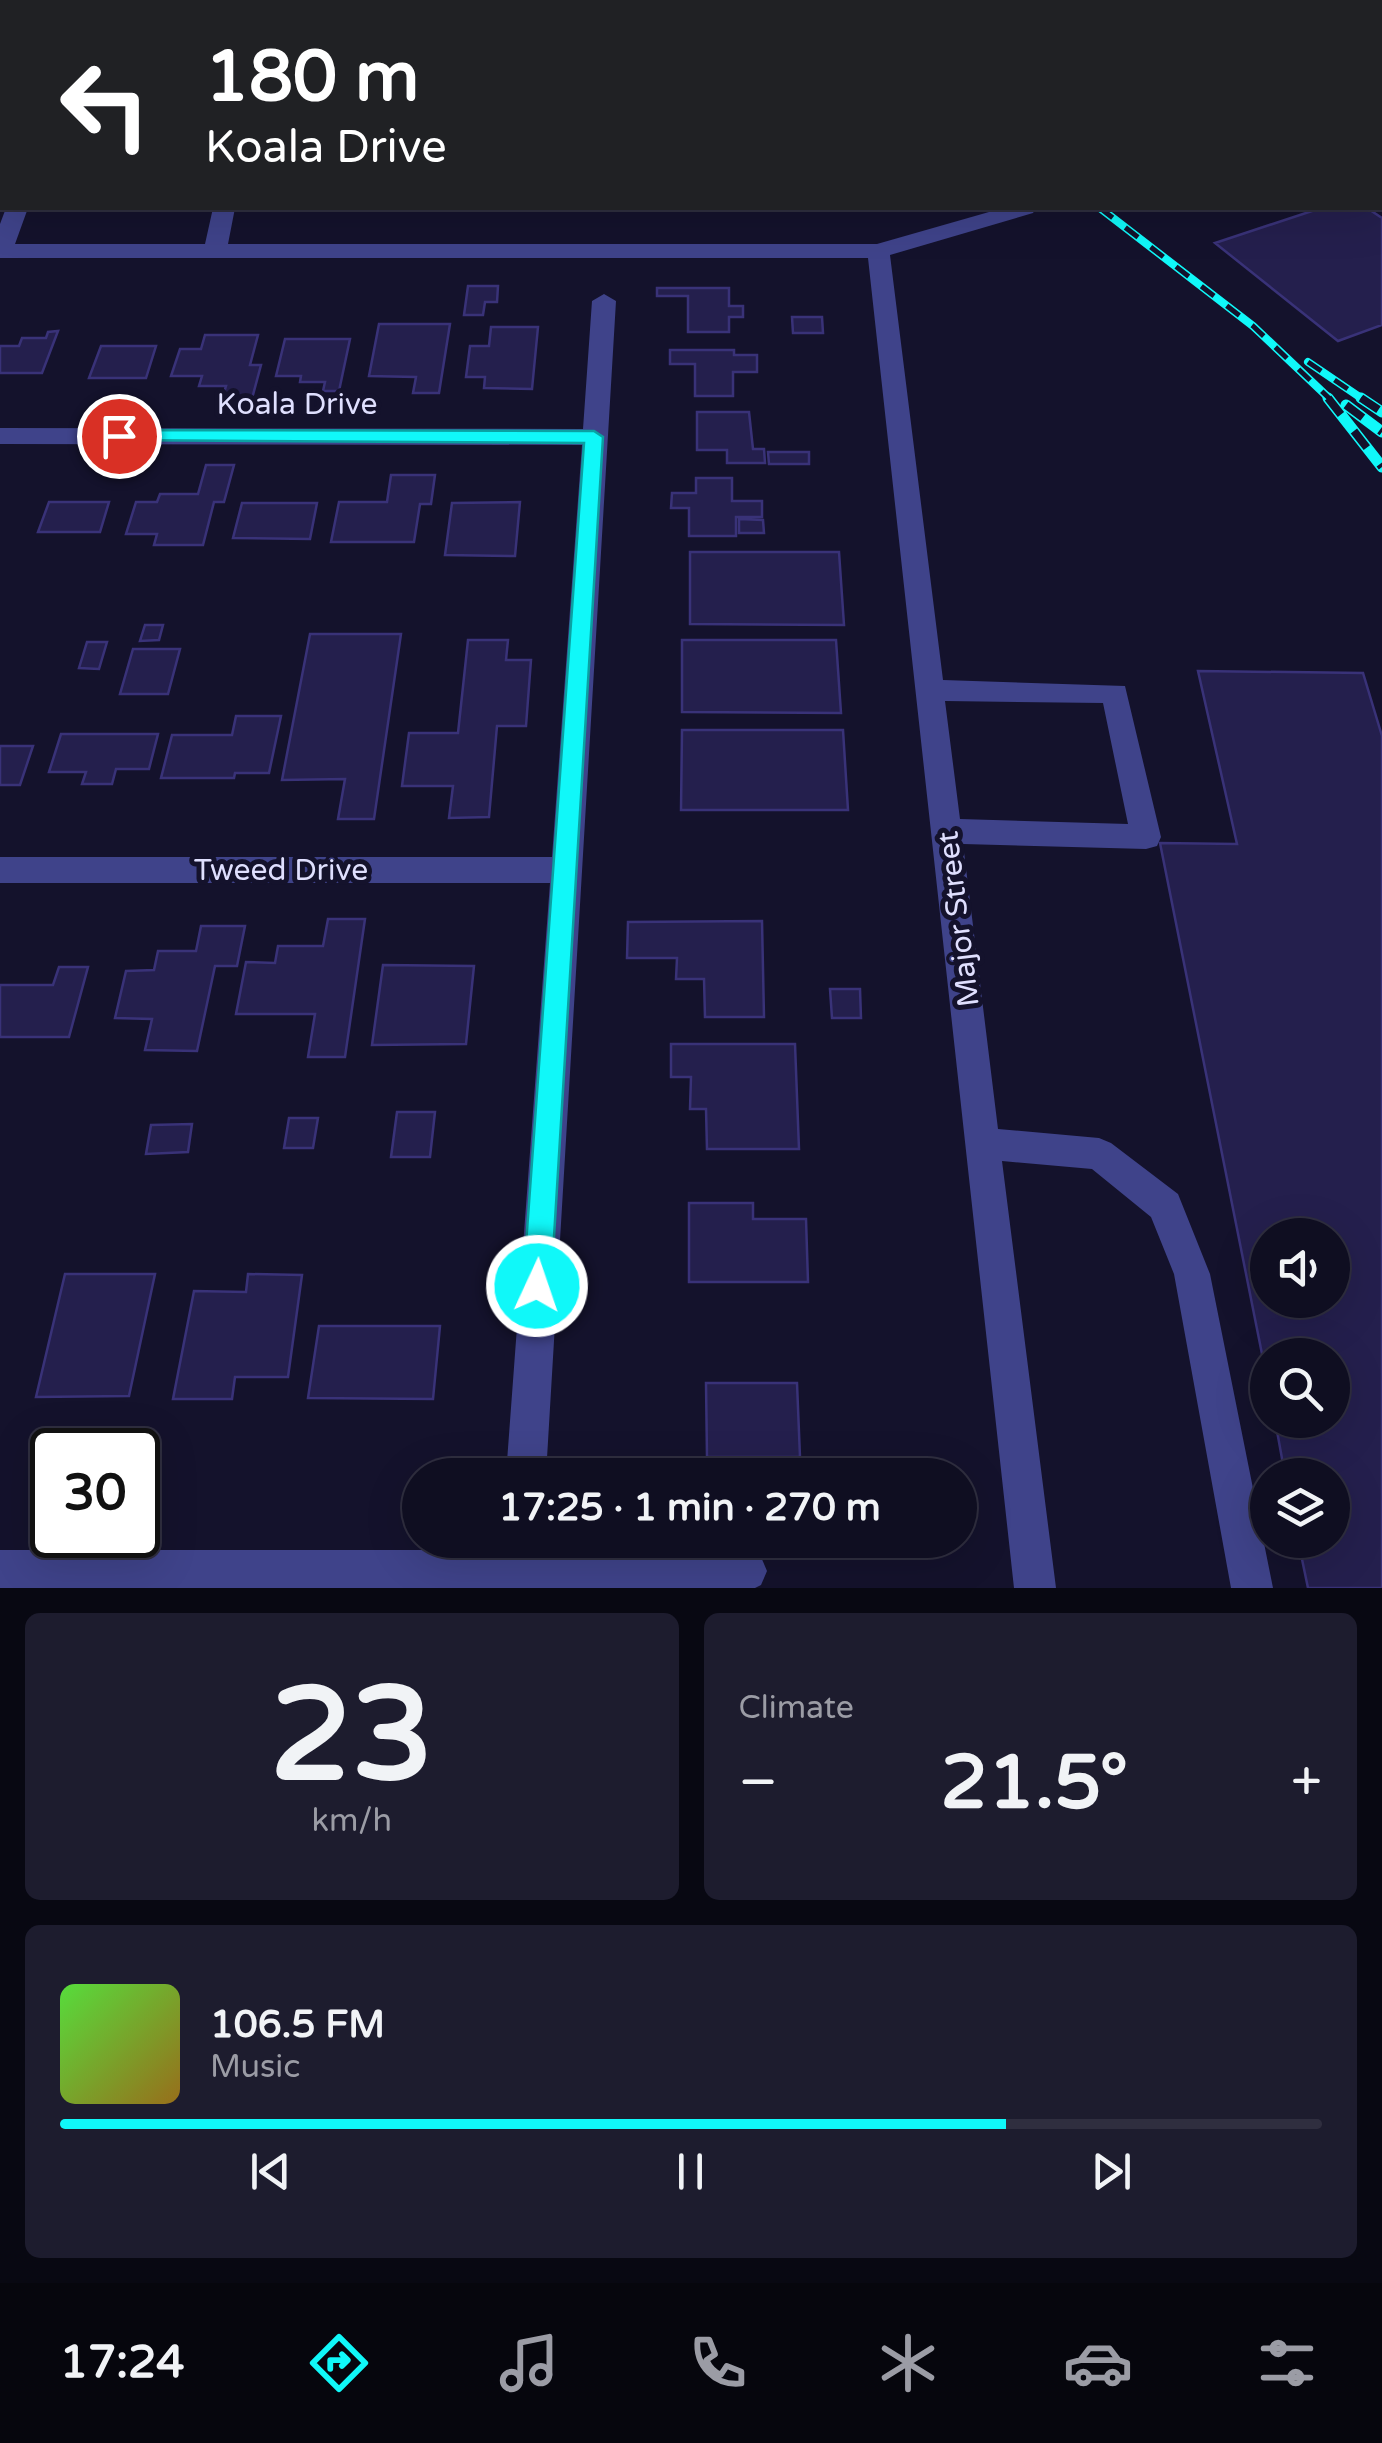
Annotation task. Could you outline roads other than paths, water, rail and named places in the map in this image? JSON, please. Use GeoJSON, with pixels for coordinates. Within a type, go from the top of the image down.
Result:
{"type":"FeatureCollection","features":[{"type":"Feature","properties":{"kind":"street"},"geometry":{"type":"LineString","coordinates":[[16,210],[1,251],[878,251],[1018,210]]}},
{"type":"Feature","properties":{"kind":"street"},"geometry":{"type":"LineString","coordinates":[[215,251],[224,210]]}},
{"type":"Feature","properties":{"kind":"street","name":"Major Street"},"geometry":{"type":"LineString","coordinates":[[878,251],[1035,1588]]}},
{"type":"Feature","properties":{"kind":"street"},"geometry":{"type":"LineString","coordinates":[[527,1458],[563,870],[604,301]]}},
{"type":"Feature","properties":{"kind":"street","name":"Koala Drive"},"geometry":{"type":"LineString","coordinates":[[0,436],[594,437]]}},
{"type":"Feature","properties":{"kind":"street"},"geometry":{"type":"LineString","coordinates":[[931,690],[1115,693],[1146,837],[947,831]]}},
{"type":"Feature","properties":{"kind":"street","name":"Tweed Drive"},"geometry":{"type":"LineString","coordinates":[[0,870],[563,870]]}},
{"type":"Feature","properties":{"kind":"street"},"geometry":{"type":"LineString","coordinates":[[984,1143],[1098,1154],[1165,1206],[1192,1274],[1252,1588]]}},
{"type":"Feature","properties":{"kind":"street"},"geometry":{"type":"LineString","coordinates":[[0,1570],[520,1566],[747,1571]]}},
{"type":"Feature","properties":{"kind":"railway"},"geometry":{"type":"LineString","coordinates":[[1103,210],[1253,326],[1331,400]]}},
{"type":"Feature","properties":{"kind":"railway"},"geometry":{"type":"LineString","coordinates":[[1308,362],[1364,400]]}},
{"type":"Feature","properties":{"kind":"railway"},"geometry":{"type":"LineString","coordinates":[[1328,398],[1382,467]]}},
{"type":"Feature","properties":{"kind":"railway"},"geometry":{"type":"LineString","coordinates":[[1364,400],[1382,412]]}},
{"type":"Feature","properties":{"kind":"railway"},"geometry":{"type":"LineString","coordinates":[[1346,405],[1382,432]]}}]}
